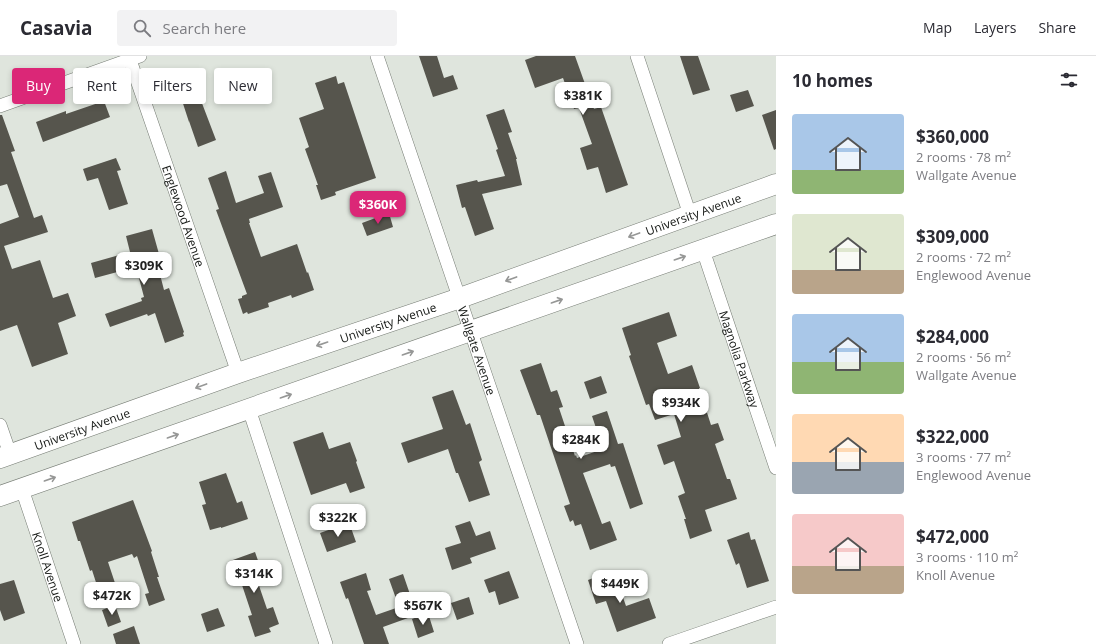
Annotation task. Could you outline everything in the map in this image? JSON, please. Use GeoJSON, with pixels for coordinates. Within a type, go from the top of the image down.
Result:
{"type":"FeatureCollection","features":[{"type":"Feature","properties":{"kind":"main road","name":"University Avenue"},"geometry":{"type":"LineString","coordinates":[[5,456],[238,373],[460,298],[776,184]]}},
{"type":"Feature","properties":{"kind":"main road"},"geometry":{"type":"LineString","coordinates":[[0,496],[776,224]]}},
{"type":"Feature","properties":{"kind":"street","name":"Wallgate Avenue"},"geometry":{"type":"LineString","coordinates":[[377,56],[577,644]]}},
{"type":"Feature","properties":{"kind":"street"},"geometry":{"type":"LineString","coordinates":[[637,56],[690,215]]}},
{"type":"Feature","properties":{"kind":"street"},"geometry":{"type":"LineString","coordinates":[[0,106],[135,58]]}},
{"type":"Feature","properties":{"kind":"street","name":"Englewood Avenue"},"geometry":{"type":"LineString","coordinates":[[135,58],[238,373]]}},
{"type":"Feature","properties":{"kind":"street","name":"Magnolia Parkway"},"geometry":{"type":"LineString","coordinates":[[702,250],[776,468]]}},
{"type":"Feature","properties":{"kind":"street"},"geometry":{"type":"LineString","coordinates":[[249,409],[326,644]]}},
{"type":"Feature","properties":{"kind":"street"},"geometry":{"type":"LineString","coordinates":[[0,425],[5,456]]}},
{"type":"Feature","properties":{"kind":"street","name":"Knoll Avenue"},"geometry":{"type":"LineString","coordinates":[[22,489],[74,644]]}},
{"type":"Feature","properties":{"kind":"street"},"geometry":{"type":"LineString","coordinates":[[669,644],[776,607]]}},
{"type":"Feature","properties":{"kind":"building"},"geometry":{"type":"Polygon","coordinates":[[[419,56],[437,56],[444,78],[453,75],[458,89],[433,97],[419,56]]]}},
{"type":"Feature","properties":{"kind":"building"},"geometry":{"type":"Polygon","coordinates":[[[536,56],[575,56],[594,109],[601,107],[628,185],[606,193],[598,167],[587,170],[580,148],[592,144],[579,108],[574,109],[563,78],[535,88],[525,60],[536,56]]]}},
{"type":"Feature","properties":{"kind":"building"},"geometry":{"type":"Polygon","coordinates":[[[680,56],[698,56],[710,90],[693,95],[680,56]]]}},
{"type":"Feature","properties":{"kind":"building"},"geometry":{"type":"Polygon","coordinates":[[[336,76],[338,84],[344,82],[376,178],[335,192],[336,195],[321,200],[316,185],[318,185],[305,149],[309,147],[299,118],[324,109],[315,83],[336,76]]]}},
{"type":"Feature","properties":{"kind":"building"},"geometry":{"type":"Polygon","coordinates":[[[748,90],[754,106],[736,112],[730,95],[748,90]]]}},
{"type":"Feature","properties":{"kind":"building"},"geometry":{"type":"Polygon","coordinates":[[[95,104],[105,104],[110,117],[43,142],[36,122],[66,111],[66,114],[95,104]]]}},
{"type":"Feature","properties":{"kind":"building"},"geometry":{"type":"Polygon","coordinates":[[[183,104],[202,104],[216,140],[198,147],[183,104]]]}},
{"type":"Feature","properties":{"kind":"building"},"geometry":{"type":"Polygon","coordinates":[[[504,109],[512,132],[508,133],[517,159],[522,185],[482,194],[494,229],[475,236],[465,207],[462,208],[456,185],[505,176],[496,150],[498,149],[486,115],[504,109]]]}},
{"type":"Feature","properties":{"kind":"building"},"geometry":{"type":"Polygon","coordinates":[[[776,110],[776,149],[774,150],[762,115],[776,110]]]}},
{"type":"Feature","properties":{"kind":"building"},"geometry":{"type":"Polygon","coordinates":[[[0,115],[2,115],[15,151],[11,152],[34,218],[42,215],[48,232],[4,246],[12,269],[40,260],[53,298],[68,293],[76,316],[58,323],[68,354],[32,367],[17,325],[0,331],[0,224],[19,217],[7,184],[0,186],[0,115]]]}},
{"type":"Feature","properties":{"kind":"building"},"geometry":{"type":"Polygon","coordinates":[[[116,158],[121,170],[117,171],[128,204],[109,210],[98,178],[87,181],[83,169],[116,158]]]}},
{"type":"Feature","properties":{"kind":"building"},"geometry":{"type":"Polygon","coordinates":[[[226,171],[236,203],[264,193],[258,176],[271,172],[283,207],[249,219],[249,223],[261,257],[297,244],[314,290],[292,298],[291,295],[268,303],[269,307],[248,314],[247,312],[243,314],[238,299],[247,294],[216,210],[219,209],[208,178],[226,171]]]}},
{"type":"Feature","properties":{"kind":"building"},"geometry":{"type":"Polygon","coordinates":[[[389,213],[393,227],[367,236],[362,223],[389,213]]]}},
{"type":"Feature","properties":{"kind":"building"},"geometry":{"type":"Polygon","coordinates":[[[152,229],[159,254],[155,255],[164,290],[169,288],[184,332],[184,336],[165,343],[155,313],[148,316],[147,314],[110,327],[105,314],[142,301],[141,298],[144,297],[136,267],[95,278],[91,263],[130,252],[126,236],[152,229]]]}},
{"type":"Feature","properties":{"kind":"building"},"geometry":{"type":"Polygon","coordinates":[[[669,312],[677,336],[657,343],[668,374],[692,365],[711,425],[718,423],[724,440],[715,444],[727,479],[730,479],[737,499],[705,510],[712,531],[690,539],[684,519],[686,519],[678,496],[685,493],[674,461],[664,465],[657,445],[681,437],[674,414],[655,420],[649,404],[646,405],[629,356],[631,355],[622,328],[669,312]]]}},
{"type":"Feature","properties":{"kind":"building"},"geometry":{"type":"Polygon","coordinates":[[[541,363],[551,392],[557,390],[563,407],[559,408],[575,456],[576,455],[577,458],[603,449],[592,416],[607,411],[618,444],[623,443],[643,504],[630,509],[615,466],[611,467],[610,464],[583,473],[602,524],[610,521],[617,540],[590,550],[581,524],[575,526],[573,520],[570,522],[564,506],[570,504],[540,415],[537,415],[520,370],[541,363]]]}},
{"type":"Feature","properties":{"kind":"building"},"geometry":{"type":"Polygon","coordinates":[[[601,376],[607,393],[590,399],[584,382],[601,376]]]}},
{"type":"Feature","properties":{"kind":"building"},"geometry":{"type":"Polygon","coordinates":[[[453,390],[466,425],[470,423],[482,460],[479,462],[490,495],[469,502],[458,473],[456,473],[448,449],[408,463],[401,443],[443,429],[432,397],[453,390]]]}},
{"type":"Feature","properties":{"kind":"building"},"geometry":{"type":"Polygon","coordinates":[[[323,432],[329,449],[350,442],[365,488],[350,493],[346,483],[311,495],[293,442],[323,432]]]}},
{"type":"Feature","properties":{"kind":"building"},"geometry":{"type":"Polygon","coordinates":[[[226,473],[237,503],[242,501],[248,519],[210,530],[202,505],[206,504],[199,482],[226,473]]]}},
{"type":"Feature","properties":{"kind":"building"},"geometry":{"type":"Polygon","coordinates":[[[133,500],[152,551],[151,552],[159,577],[157,577],[165,600],[149,606],[145,594],[149,593],[137,556],[134,558],[132,554],[108,562],[118,592],[101,598],[92,570],[90,571],[72,522],[133,500]]]}},
{"type":"Feature","properties":{"kind":"building"},"geometry":{"type":"Polygon","coordinates":[[[470,521],[476,536],[490,531],[496,549],[470,558],[472,563],[452,570],[445,548],[461,543],[455,526],[470,521]]]}},
{"type":"Feature","properties":{"kind":"building"},"geometry":{"type":"Polygon","coordinates":[[[350,525],[356,542],[327,552],[320,533],[334,528],[335,530],[350,525]]]}},
{"type":"Feature","properties":{"kind":"building"},"geometry":{"type":"Polygon","coordinates":[[[749,532],[751,540],[755,539],[769,581],[747,588],[739,563],[736,565],[727,540],[749,532]]]}},
{"type":"Feature","properties":{"kind":"building"},"geometry":{"type":"Polygon","coordinates":[[[255,552],[262,572],[255,574],[267,609],[273,607],[279,624],[269,628],[271,632],[255,637],[248,616],[252,615],[240,579],[236,580],[230,561],[255,552]]]}},
{"type":"Feature","properties":{"kind":"building"},"geometry":{"type":"Polygon","coordinates":[[[509,571],[519,598],[499,605],[495,591],[489,593],[484,580],[509,571]]]}},
{"type":"Feature","properties":{"kind":"building"},"geometry":{"type":"Polygon","coordinates":[[[609,572],[615,588],[619,586],[626,606],[649,598],[656,618],[617,632],[606,601],[596,604],[588,580],[609,572]]]}},
{"type":"Feature","properties":{"kind":"building"},"geometry":{"type":"Polygon","coordinates":[[[366,573],[371,590],[367,591],[376,615],[399,607],[389,579],[403,574],[413,603],[414,602],[419,614],[383,627],[389,644],[364,644],[348,598],[346,599],[340,582],[366,573]]]}},
{"type":"Feature","properties":{"kind":"building"},"geometry":{"type":"Polygon","coordinates":[[[14,580],[25,613],[4,621],[0,610],[0,584],[14,580]]]}},
{"type":"Feature","properties":{"kind":"building"},"geometry":{"type":"Polygon","coordinates":[[[469,597],[474,614],[457,620],[451,603],[469,597]]]}},
{"type":"Feature","properties":{"kind":"building"},"geometry":{"type":"Polygon","coordinates":[[[115,605],[121,622],[108,627],[102,610],[115,605]]]}},
{"type":"Feature","properties":{"kind":"building"},"geometry":{"type":"Polygon","coordinates":[[[218,608],[225,626],[207,632],[201,614],[218,608]]]}},
{"type":"Feature","properties":{"kind":"building"},"geometry":{"type":"Polygon","coordinates":[[[428,613],[434,632],[418,638],[412,619],[428,613]]]}},
{"type":"Feature","properties":{"kind":"building"},"geometry":{"type":"Polygon","coordinates":[[[134,626],[140,644],[116,644],[113,634],[134,626]]]}}]}
